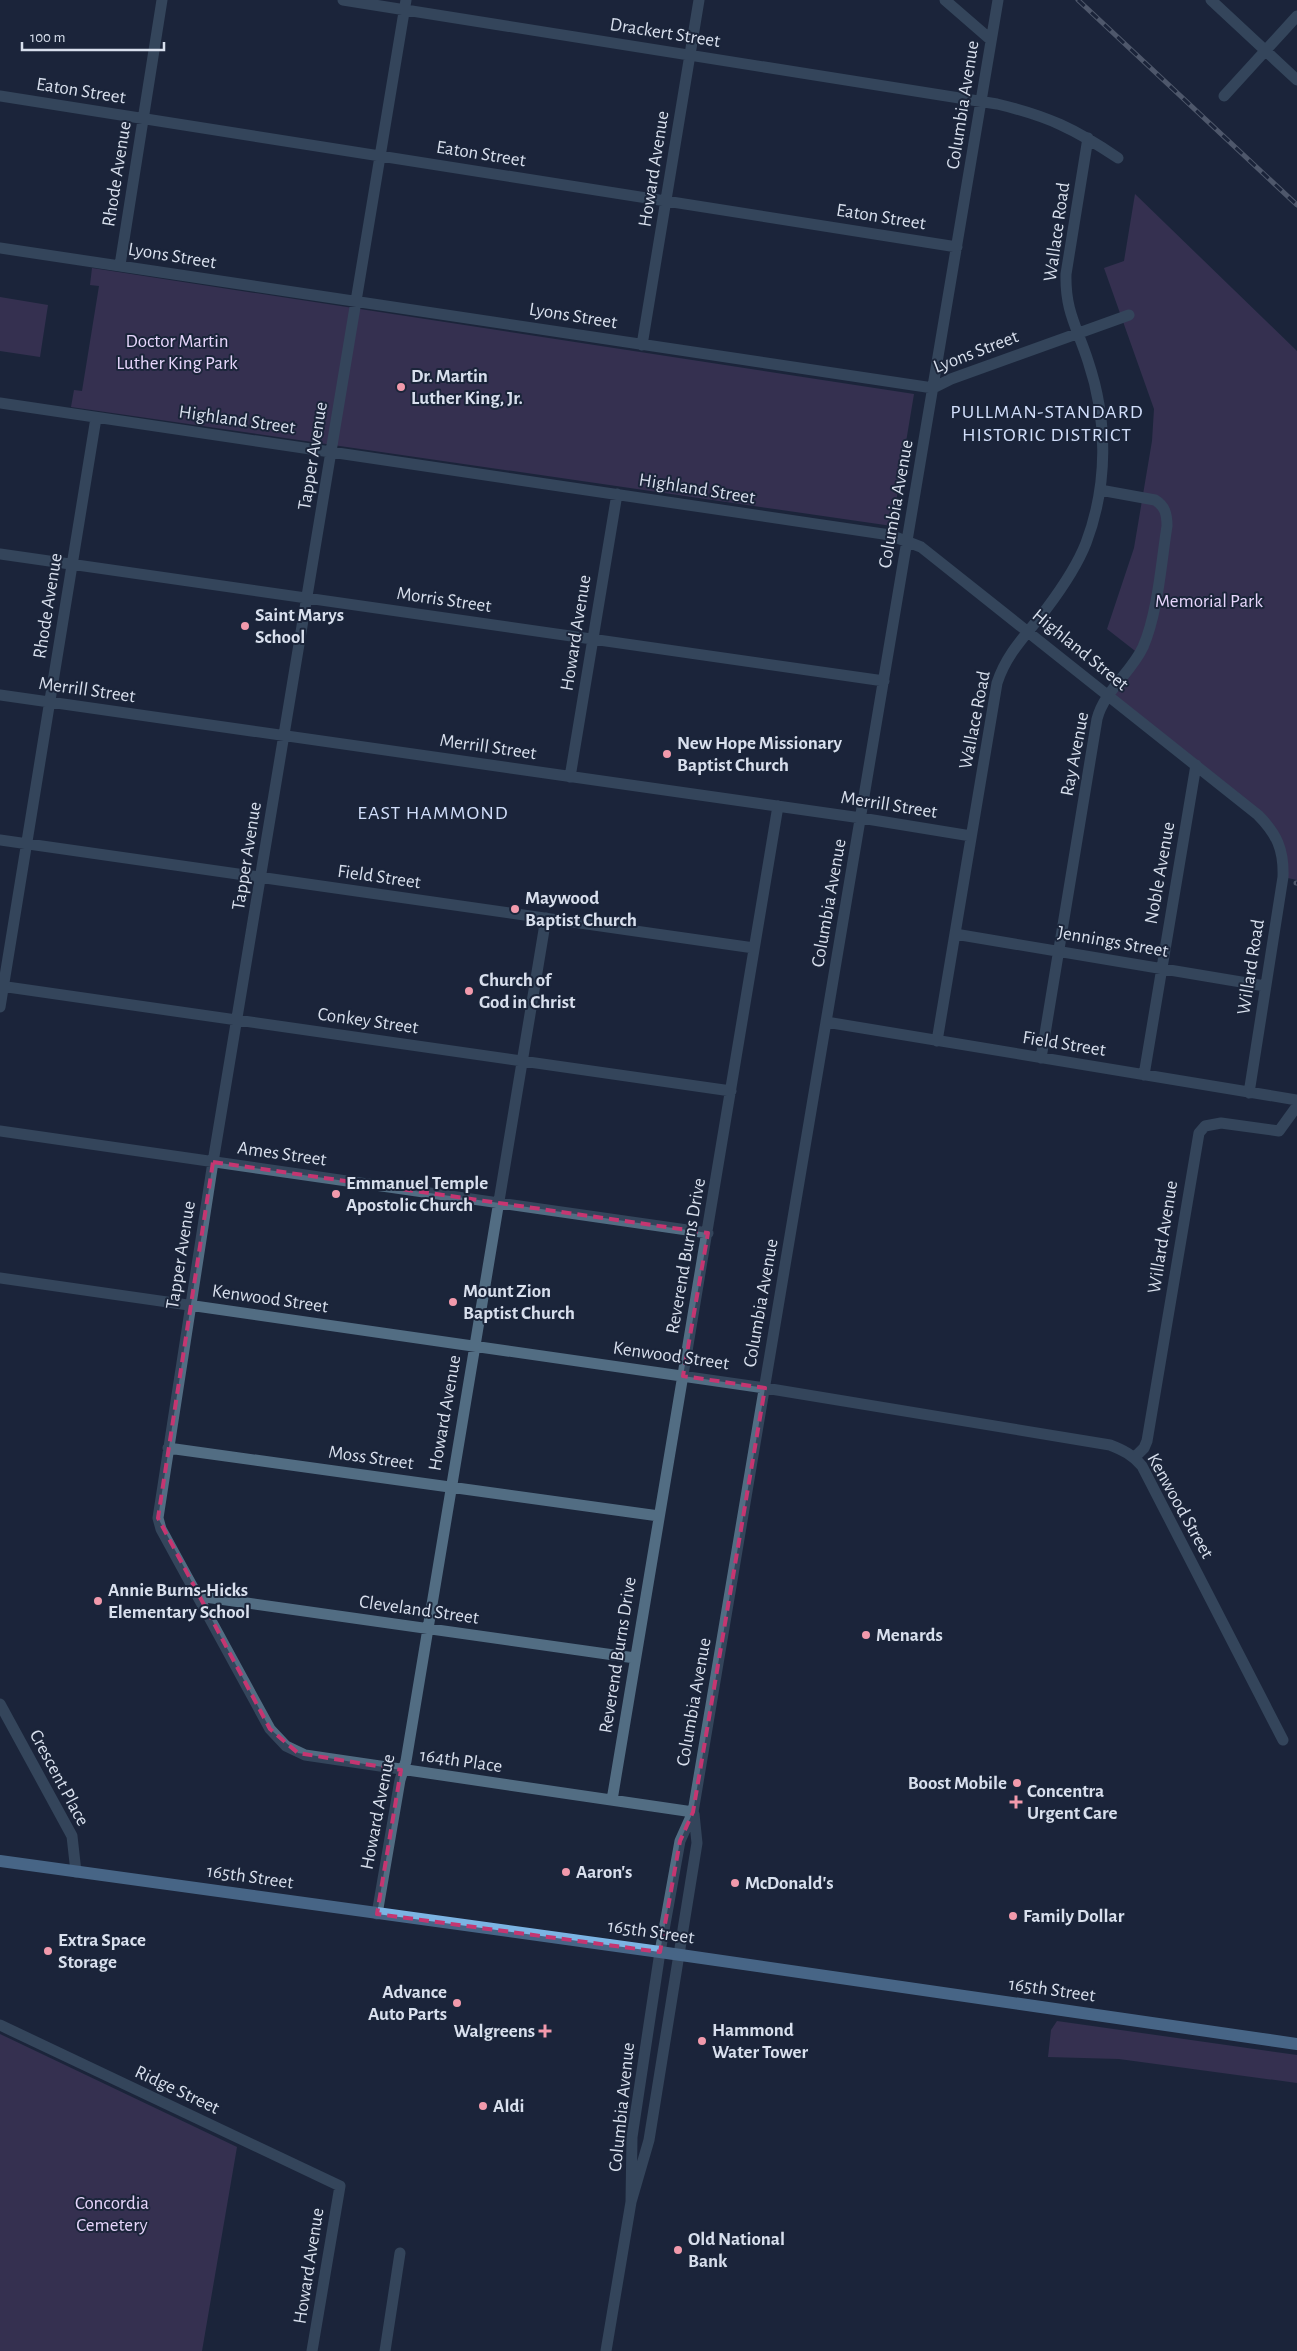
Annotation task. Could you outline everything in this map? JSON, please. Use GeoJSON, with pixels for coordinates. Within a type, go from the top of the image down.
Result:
{"type":"FeatureCollection","features":[{"type":"Feature","properties":{"kind":"main road","name":"165th Street"},"geometry":{"type":"LineString","coordinates":[[0,1862],[660,1952],[1297,2044]]}},
{"type":"Feature","properties":{"kind":"street","name":"Rhode Avenue"},"geometry":{"type":"LineString","coordinates":[[120,266],[162,0]]}},
{"type":"Feature","properties":{"kind":"street","name":"Drackert Street"},"geometry":{"type":"LineString","coordinates":[[343,0],[405,5],[690,55],[981,102],[1042,116],[1088,138],[1118,158]]}},
{"type":"Feature","properties":{"kind":"street","name":"Howard Avenue"},"geometry":{"type":"LineString","coordinates":[[642,345],[699,0]]}},
{"type":"Feature","properties":{"kind":"street"},"geometry":{"type":"LineString","coordinates":[[945,0],[992,40]]}},
{"type":"Feature","properties":{"kind":"street","name":"Columbia Avenue"},"geometry":{"type":"LineString","coordinates":[[631,2202],[632,2137],[660,1952],[680,1841],[693,1812],[998,0]]}},
{"type":"Feature","properties":{"kind":"street"},"geometry":{"type":"LineString","coordinates":[[1211,0],[1297,80]]}},
{"type":"Feature","properties":{"kind":"street","name":"Tapper Avenue"},"geometry":{"type":"LineString","coordinates":[[252,1697],[161,1529],[158,1518],[213,1162],[262,878],[405,5]]}},
{"type":"Feature","properties":{"kind":"street"},"geometry":{"type":"LineString","coordinates":[[1224,96],[1297,16]]}},
{"type":"Feature","properties":{"kind":"street","name":"Eaton Street"},"geometry":{"type":"LineString","coordinates":[[0,96],[957,247]]}},
{"type":"Feature","properties":{"kind":"street","name":"Wallace Road"},"geometry":{"type":"LineString","coordinates":[[937,1041],[997,683],[1008,656],[1062,587],[1075,566],[1086,543],[1100,490],[1103,436],[1100,410],[1088,359],[1066,301],[1066,274],[1088,138]]}},
{"type":"Feature","properties":{"kind":"street","name":"Lyons Street"},"geometry":{"type":"LineString","coordinates":[[0,248],[933,388],[952,378],[1129,315]]}},
{"type":"Feature","properties":{"kind":"street","name":"Highland Street"},"geometry":{"type":"LineString","coordinates":[[0,404],[890,535],[922,546],[1258,815],[1273,831],[1281,848]]}},
{"type":"Feature","properties":{"kind":"street","name":"Rhode Avenue"},"geometry":{"type":"LineString","coordinates":[[0,1007],[96,418]]}},
{"type":"Feature","properties":{"kind":"street","name":"Ray Avenue"},"geometry":{"type":"LineString","coordinates":[[1040,1058],[1097,719],[1109,696],[1139,654],[1146,639],[1152,619],[1167,519],[1164,508],[1155,500],[1100,490]]}},
{"type":"Feature","properties":{"kind":"street","name":"Howard Avenue"},"geometry":{"type":"LineString","coordinates":[[570,777],[617,494]]}},
{"type":"Feature","properties":{"kind":"street","name":"Morris Street"},"geometry":{"type":"LineString","coordinates":[[0,554],[884,681]]}},
{"type":"Feature","properties":{"kind":"street","name":"Merrill Street"},"geometry":{"type":"LineString","coordinates":[[0,695],[861,818],[971,836]]}},
{"type":"Feature","properties":{"kind":"street","name":"Noble Avenue"},"geometry":{"type":"LineString","coordinates":[[1144,1075],[1196,765]]}},
{"type":"Feature","properties":{"kind":"street","name":"Reverend Burns Drive"},"geometry":{"type":"LineString","coordinates":[[612,1800],[778,806]]}},
{"type":"Feature","properties":{"kind":"street","name":"Field Street"},"geometry":{"type":"LineString","coordinates":[[0,840],[754,948]]}},
{"type":"Feature","properties":{"kind":"street","name":"Willard Road"},"geometry":{"type":"LineString","coordinates":[[1249,1093],[1283,877],[1281,848]]}},
{"type":"Feature","properties":{"kind":"street","name":"Howard Avenue"},"geometry":{"type":"LineString","coordinates":[[377,1914],[427,1629],[546,918]]}},
{"type":"Feature","properties":{"kind":"street","name":"Jennings Street"},"geometry":{"type":"LineString","coordinates":[[955,934],[1265,986]]}},
{"type":"Feature","properties":{"kind":"street","name":"Conkey Street"},"geometry":{"type":"LineString","coordinates":[[2,986],[731,1091]]}},
{"type":"Feature","properties":{"kind":"street","name":"Field Street"},"geometry":{"type":"LineString","coordinates":[[826,1022],[1297,1100]]}},
{"type":"Feature","properties":{"kind":"street","name":"Willard Avenue"},"geometry":{"type":"LineString","coordinates":[[1135,1457],[1144,1448],[1147,1441],[1199,1133],[1205,1126],[1221,1123],[1279,1131],[1297,1106]]}},
{"type":"Feature","properties":{"kind":"street","name":"Ames Street"},"geometry":{"type":"LineString","coordinates":[[0,1131],[708,1233]]}},
{"type":"Feature","properties":{"kind":"street","name":"Kenwood Street"},"geometry":{"type":"LineString","coordinates":[[0,1278],[765,1388],[1110,1445],[1122,1449],[1135,1457],[1142,1466],[1284,1740]]}},
{"type":"Feature","properties":{"kind":"street","name":"Moss Street"},"geometry":{"type":"LineString","coordinates":[[168,1448],[659,1516]]}},
{"type":"Feature","properties":{"kind":"street","name":"Cleveland Street"},"geometry":{"type":"LineString","coordinates":[[198,1596],[635,1658]]}},
{"type":"Feature","properties":{"kind":"street","name":"164th Place"},"geometry":{"type":"LineString","coordinates":[[252,1697],[276,1736],[298,1753],[693,1812]]}},
{"type":"Feature","properties":{"kind":"street","name":"Crescent Place"},"geometry":{"type":"LineString","coordinates":[[0,1704],[72,1836],[76,1872]]}},
{"type":"Feature","properties":{"kind":"street","name":"Columbia Avenue"},"geometry":{"type":"LineString","coordinates":[[606,2351],[631,2202],[649,2140],[697,1843],[693,1812]]}},
{"type":"Feature","properties":{"kind":"street","name":"Ridge Street"},"geometry":{"type":"LineString","coordinates":[[0,2025],[340,2186]]}},
{"type":"Feature","properties":{"kind":"street","name":"Howard Avenue"},"geometry":{"type":"LineString","coordinates":[[312,2351],[340,2186]]}},
{"type":"Feature","properties":{"kind":"street"},"geometry":{"type":"LineString","coordinates":[[385,2351],[400,2253]]}},
{"type":"Feature","properties":{"kind":"highlighted area"},"geometry":{"type":"Polygon","coordinates":[[[213,1162],[708,1233],[683,1376],[765,1388],[693,1812],[680,1841],[660,1952],[377,1914],[401,1770],[298,1753],[270,1729],[158,1518],[213,1162]]]}},
{"type":"Feature","properties":{"kind":"green space","name":"Memorial Park"},"geometry":{"type":"Polygon","coordinates":[[[1135,194],[1297,351],[1297,880],[1283,877],[1276,836],[1109,696],[1139,654],[1107,629],[1134,548],[1152,441],[1154,409],[1104,268],[1124,261],[1135,194]]]}},
{"type":"Feature","properties":{"kind":"green space","name":"Doctor Martin Luther King Park"},"geometry":{"type":"Polygon","coordinates":[[[92,268],[914,394],[892,526],[71,407],[74,390],[82,391],[99,286],[90,285],[92,268]]]}},
{"type":"Feature","properties":{"kind":"green space"},"geometry":{"type":"Polygon","coordinates":[[[0,297],[48,305],[40,357],[0,351],[0,297]]]}},
{"type":"Feature","properties":{"kind":"green space"},"geometry":{"type":"Polygon","coordinates":[[[1057,2021],[1297,2055],[1297,2083],[1119,2059],[1048,2057],[1051,2030],[1057,2021]]]}},
{"type":"Feature","properties":{"kind":"green space","name":"Concordia Cemetery"},"geometry":{"type":"Polygon","coordinates":[[[0,2034],[237,2147],[202,2351],[0,2351],[0,2034]]]}},
{"type":"Feature","properties":{"kind":"railway"},"geometry":{"type":"LineString","coordinates":[[1078,0],[1297,205]]}},
{"type":"Feature","properties":{"kind":"place","name":"Dr. Martin Luther King, Jr."},"geometry":{"type":"Point","coordinates":[401,387]}},
{"type":"Feature","properties":{"kind":"place","name":"Saint Marys School"},"geometry":{"type":"Point","coordinates":[245,626]}},
{"type":"Feature","properties":{"kind":"place","name":"New Hope Missionary Baptist Church"},"geometry":{"type":"Point","coordinates":[667,754]}},
{"type":"Feature","properties":{"kind":"place","name":"Maywood Baptist Church"},"geometry":{"type":"Point","coordinates":[515,909]}},
{"type":"Feature","properties":{"kind":"place","name":"Church of God in Christ"},"geometry":{"type":"Point","coordinates":[469,991]}},
{"type":"Feature","properties":{"kind":"place","name":"Emmanuel Temple Apostolic Church"},"geometry":{"type":"Point","coordinates":[336,1194]}},
{"type":"Feature","properties":{"kind":"place","name":"Mount Zion Baptist Church"},"geometry":{"type":"Point","coordinates":[453,1302]}},
{"type":"Feature","properties":{"kind":"place","name":"Annie Burns-Hicks Elementary School"},"geometry":{"type":"Point","coordinates":[98,1601]}},
{"type":"Feature","properties":{"kind":"place","name":"Menards"},"geometry":{"type":"Point","coordinates":[866,1635]}},
{"type":"Feature","properties":{"kind":"place","name":"Boost Mobile"},"geometry":{"type":"Point","coordinates":[1017,1783]}},
{"type":"Feature","properties":{"kind":"place","name":"Concentra Urgent Care"},"geometry":{"type":"Point","coordinates":[1016,1802]}},
{"type":"Feature","properties":{"kind":"place","name":"Aaron's"},"geometry":{"type":"Point","coordinates":[566,1872]}},
{"type":"Feature","properties":{"kind":"place","name":"McDonald's"},"geometry":{"type":"Point","coordinates":[735,1883]}},
{"type":"Feature","properties":{"kind":"place","name":"Family Dollar"},"geometry":{"type":"Point","coordinates":[1013,1916]}},
{"type":"Feature","properties":{"kind":"place","name":"Extra Space Storage"},"geometry":{"type":"Point","coordinates":[48,1951]}},
{"type":"Feature","properties":{"kind":"place","name":"Advance Auto Parts"},"geometry":{"type":"Point","coordinates":[457,2003]}},
{"type":"Feature","properties":{"kind":"place","name":"Walgreens"},"geometry":{"type":"Point","coordinates":[545,2031]}},
{"type":"Feature","properties":{"kind":"place","name":"Hammond Water Tower"},"geometry":{"type":"Point","coordinates":[702,2041]}},
{"type":"Feature","properties":{"kind":"place","name":"Aldi"},"geometry":{"type":"Point","coordinates":[483,2106]}},
{"type":"Feature","properties":{"kind":"place","name":"Old National Bank"},"geometry":{"type":"Point","coordinates":[678,2250]}},
{"type":"Feature","properties":{"kind":"district","name":"PULLMAN-STANDARD HISTORIC DISTRICT"},"geometry":{"type":"Point","coordinates":[1047,424]}},
{"type":"Feature","properties":{"kind":"district","name":"EAST HAMMOND"},"geometry":{"type":"Point","coordinates":[433,813]}}]}
